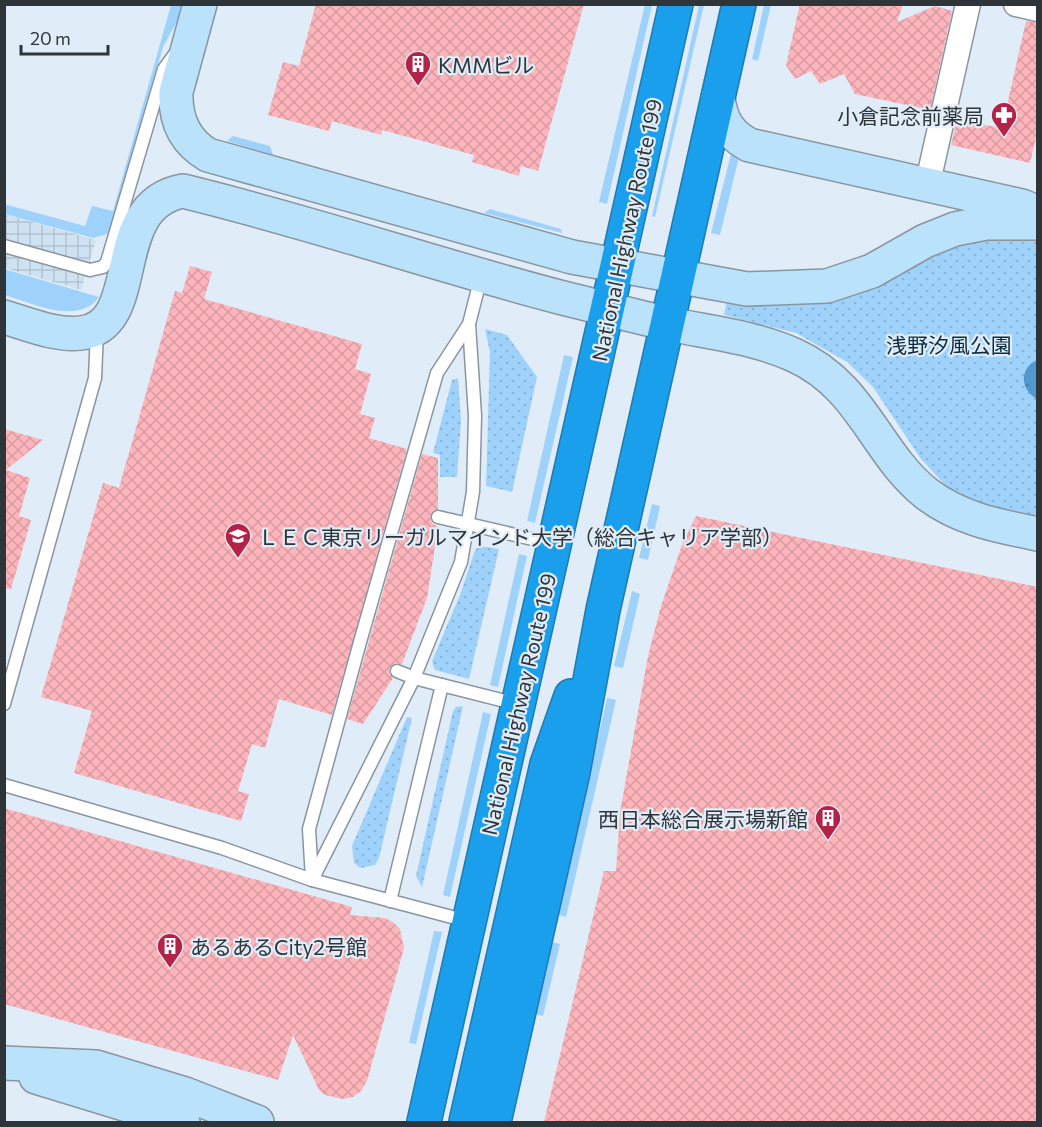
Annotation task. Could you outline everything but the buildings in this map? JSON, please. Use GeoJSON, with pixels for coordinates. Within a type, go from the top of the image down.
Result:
{"type":"FeatureCollection","features":[{"type":"Feature","properties":{"kind":"highway","name":"National Highway Route 199"},"geometry":{"type":"LineString","coordinates":[[424,1122],[676,4]]}},
{"type":"Feature","properties":{"kind":"highway"},"geometry":{"type":"LineString","coordinates":[[494,1122],[573,772],[603,610],[739,4]]}},
{"type":"Feature","properties":{"kind":"highway"},"geometry":{"type":"LineString","coordinates":[[466,1122],[547,764],[603,610]]}},
{"type":"Feature","properties":{"kind":"street"},"geometry":{"type":"LineString","coordinates":[[927,186],[968,4]]}},
{"type":"Feature","properties":{"kind":"street"},"geometry":{"type":"LineString","coordinates":[[1016,4],[1038,9]]}},
{"type":"Feature","properties":{"kind":"street"},"geometry":{"type":"LineString","coordinates":[[196,18],[176,92],[176,105],[186,134],[199,150],[208,155],[572,257],[747,289],[827,286],[872,271],[925,241],[955,229],[986,223],[1038,224]]}},
{"type":"Feature","properties":{"kind":"street"},"geometry":{"type":"LineString","coordinates":[[718,98],[720,114],[727,128],[735,137],[749,146],[1022,206],[1038,213]]}},
{"type":"Feature","properties":{"kind":"street"},"geometry":{"type":"LineString","coordinates":[[4,317],[63,333],[97,330],[110,321],[134,240],[150,206],[160,197],[183,191],[482,276],[608,309],[774,348],[812,364],[850,397],[901,467],[926,493],[958,513],[987,524],[1038,534]]}},
{"type":"Feature","properties":{"kind":"street"},"geometry":{"type":"LineString","coordinates":[[4,1063],[96,1067],[184,1094],[257,1122]]}},
{"type":"Feature","properties":{"kind":"street"},"geometry":{"type":"LineString","coordinates":[[4,1070],[46,1079],[183,1122]]}},
{"type":"Feature","properties":{"kind":"lane"},"geometry":{"type":"LineString","coordinates":[[4,246],[90,270],[103,267],[108,262],[164,69],[196,18]]}},
{"type":"Feature","properties":{"kind":"lane"},"geometry":{"type":"LineString","coordinates":[[312,880],[309,829],[317,799],[438,373],[469,324],[482,276]]}},
{"type":"Feature","properties":{"kind":"lane"},"geometry":{"type":"LineString","coordinates":[[312,880],[414,678],[450,595],[461,562],[469,524],[475,416],[469,324]]}},
{"type":"Feature","properties":{"kind":"lane"},"geometry":{"type":"LineString","coordinates":[[4,704],[95,378],[97,330]]}},
{"type":"Feature","properties":{"kind":"lane"},"geometry":{"type":"LineString","coordinates":[[438,518],[555,544]]}},
{"type":"Feature","properties":{"kind":"lane"},"geometry":{"type":"LineString","coordinates":[[397,671],[442,686],[518,704]]}},
{"type":"Feature","properties":{"kind":"lane"},"geometry":{"type":"LineString","coordinates":[[390,901],[442,686]]}},
{"type":"Feature","properties":{"kind":"lane"},"geometry":{"type":"LineString","coordinates":[[4,785],[222,848],[312,880],[468,921]]}},
{"type":"Feature","properties":{"kind":"shaded area"},"geometry":{"type":"Polygon","coordinates":[[[4,214],[96,240],[81,290],[5,268],[4,214]]]}},
{"type":"Feature","properties":{"kind":"green space"},"geometry":{"type":"Polygon","coordinates":[[[645,4],[652,5],[607,204],[599,202],[645,4]]]}},
{"type":"Feature","properties":{"kind":"green space"},"geometry":{"type":"Polygon","coordinates":[[[171,5],[186,5],[163,47],[113,223],[107,234],[93,238],[5,214],[4,204],[85,226],[92,206],[113,211],[171,5]]]}},
{"type":"Feature","properties":{"kind":"green space"},"geometry":{"type":"Polygon","coordinates":[[[699,5],[704,5],[655,217],[652,216],[699,5]]]}},
{"type":"Feature","properties":{"kind":"green space"},"geometry":{"type":"Polygon","coordinates":[[[764,5],[771,5],[758,61],[752,59],[764,5]]]}},
{"type":"Feature","properties":{"kind":"green space"},"geometry":{"type":"Polygon","coordinates":[[[233,136],[270,146],[273,155],[227,141],[233,136]]]}},
{"type":"Feature","properties":{"kind":"green space"},"geometry":{"type":"Polygon","coordinates":[[[731,154],[739,157],[720,235],[711,233],[731,154]]]}},
{"type":"Feature","properties":{"kind":"green space"},"geometry":{"type":"Polygon","coordinates":[[[490,209],[561,229],[562,233],[484,213],[490,209]]]}},
{"type":"Feature","properties":{"kind":"green space","name":"浅野汐風公園"},"geometry":{"type":"Polygon","coordinates":[[[1037,231],[1037,518],[978,503],[946,486],[921,459],[873,387],[847,362],[796,333],[724,315],[728,296],[956,239],[1037,231]]]}},
{"type":"Feature","properties":{"kind":"green space"},"geometry":{"type":"Polygon","coordinates":[[[4,269],[99,297],[90,306],[79,310],[54,310],[41,307],[5,295],[4,269]]]}},
{"type":"Feature","properties":{"kind":"green space"},"geometry":{"type":"Polygon","coordinates":[[[485,329],[507,335],[537,377],[512,492],[486,486],[490,352],[485,329]]]}},
{"type":"Feature","properties":{"kind":"green space"},"geometry":{"type":"Polygon","coordinates":[[[564,355],[573,357],[535,523],[527,521],[564,355]]]}},
{"type":"Feature","properties":{"kind":"green space"},"geometry":{"type":"Polygon","coordinates":[[[458,378],[461,421],[457,477],[440,477],[440,455],[433,453],[452,380],[458,378]]]}},
{"type":"Feature","properties":{"kind":"green space"},"geometry":{"type":"Polygon","coordinates":[[[652,504],[660,506],[648,560],[639,558],[652,504]]]}},
{"type":"Feature","properties":{"kind":"green space"},"geometry":{"type":"Polygon","coordinates":[[[480,546],[499,549],[469,679],[435,670],[432,661],[460,595],[475,550],[480,546]]]}},
{"type":"Feature","properties":{"kind":"green space"},"geometry":{"type":"Polygon","coordinates":[[[519,554],[527,556],[498,687],[490,685],[519,554]]]}},
{"type":"Feature","properties":{"kind":"green space"},"geometry":{"type":"Polygon","coordinates":[[[632,591],[640,594],[623,668],[614,666],[632,591]]]}},
{"type":"Feature","properties":{"kind":"green space"},"geometry":{"type":"Polygon","coordinates":[[[607,698],[616,700],[566,917],[558,915],[607,698]]]}},
{"type":"Feature","properties":{"kind":"green space"},"geometry":{"type":"Polygon","coordinates":[[[463,706],[422,887],[416,876],[453,711],[456,707],[463,706]]]}},
{"type":"Feature","properties":{"kind":"green space"},"geometry":{"type":"Polygon","coordinates":[[[483,712],[491,714],[450,897],[443,895],[483,712]]]}},
{"type":"Feature","properties":{"kind":"green space"},"geometry":{"type":"Polygon","coordinates":[[[407,717],[412,718],[379,858],[375,865],[360,868],[354,863],[352,846],[407,717]]]}},
{"type":"Feature","properties":{"kind":"green space"},"geometry":{"type":"Polygon","coordinates":[[[434,931],[442,932],[416,1044],[409,1043],[434,931]]]}},
{"type":"Feature","properties":{"kind":"green space"},"geometry":{"type":"Polygon","coordinates":[[[552,942],[560,944],[543,1016],[536,1014],[552,942]]]}},
{"type":"Feature","properties":{"kind":"water"},"geometry":{"type":"Polygon","coordinates":[[[1037,360],[1037,399],[1027,390],[1024,379],[1027,368],[1037,360]]]}},
{"type":"Feature","properties":{"kind":"place","name":"KMMビル"},"geometry":{"type":"Point","coordinates":[418,87]}},
{"type":"Feature","properties":{"kind":"place","name":"小倉記念前薬局"},"geometry":{"type":"Point","coordinates":[1004,138]}},
{"type":"Feature","properties":{"kind":"place","name":"ＬＥＣ東京リーガルマインド大学（総合キャリア学部）"},"geometry":{"type":"Point","coordinates":[238,559]}},
{"type":"Feature","properties":{"kind":"place","name":"西日本総合展示場新館"},"geometry":{"type":"Point","coordinates":[828,841]}},
{"type":"Feature","properties":{"kind":"place","name":"あるあるCity2号館"},"geometry":{"type":"Point","coordinates":[170,969]}}]}
